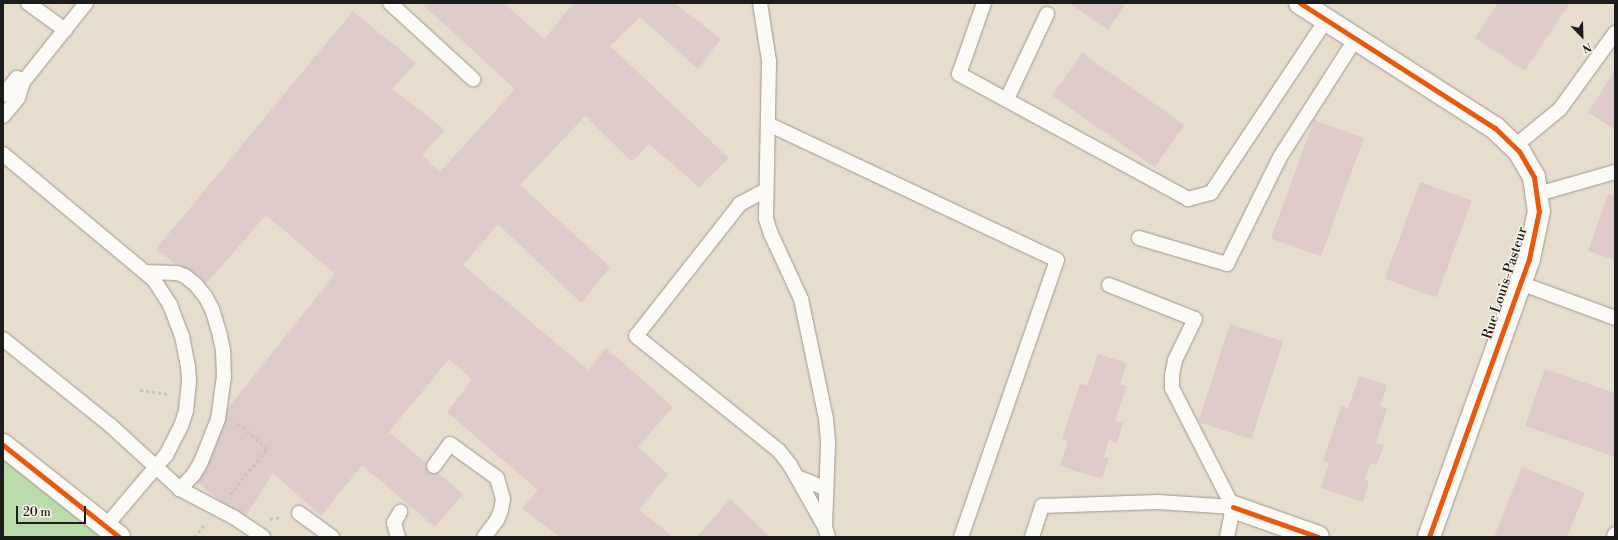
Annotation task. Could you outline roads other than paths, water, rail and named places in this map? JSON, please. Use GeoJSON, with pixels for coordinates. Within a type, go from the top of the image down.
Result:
{"type":"FeatureCollection","features":[{"type":"Feature","properties":{"kind":"street","name":"Rue Louis-Pasteur"},"geometry":{"type":"LineString","coordinates":[[1300,3],[1495,128],[1515,146],[1528,164],[1538,194],[1539,211],[1537,228],[1520,283],[1429,537]]}},
{"type":"Feature","properties":{"kind":"street"},"geometry":{"type":"LineString","coordinates":[[3,445],[112,532]]}},
{"type":"Feature","properties":{"kind":"street"},"geometry":{"type":"LineString","coordinates":[[1233,507],[1318,537]]}},
{"type":"Feature","properties":{"kind":"lane"},"geometry":{"type":"LineString","coordinates":[[28,3],[64,30]]}},
{"type":"Feature","properties":{"kind":"lane"},"geometry":{"type":"LineString","coordinates":[[3,95],[20,80],[86,3]]}},
{"type":"Feature","properties":{"kind":"lane"},"geometry":{"type":"LineString","coordinates":[[390,3],[473,79]]}},
{"type":"Feature","properties":{"kind":"lane"},"geometry":{"type":"LineString","coordinates":[[760,3],[769,61],[766,190],[768,226],[801,299],[826,419],[828,444],[826,489],[827,532]]}},
{"type":"Feature","properties":{"kind":"lane"},"geometry":{"type":"LineString","coordinates":[[984,3],[959,74],[1188,199],[1211,193],[1326,20]]}},
{"type":"Feature","properties":{"kind":"lane"},"geometry":{"type":"LineString","coordinates":[[1007,99],[1047,14]]}},
{"type":"Feature","properties":{"kind":"lane"},"geometry":{"type":"LineString","coordinates":[[1515,146],[1560,109],[1615,33]]}},
{"type":"Feature","properties":{"kind":"lane"},"geometry":{"type":"LineString","coordinates":[[1140,238],[1226,264],[1280,157],[1356,38]]}},
{"type":"Feature","properties":{"kind":"lane"},"geometry":{"type":"LineString","coordinates":[[3,116],[18,98],[20,80]]}},
{"type":"Feature","properties":{"kind":"lane"},"geometry":{"type":"LineString","coordinates":[[768,124],[1057,260],[961,537]]}},
{"type":"Feature","properties":{"kind":"lane"},"geometry":{"type":"LineString","coordinates":[[3,154],[145,272],[162,291],[170,305],[182,336],[188,366],[188,396],[181,426],[166,455],[112,532]]}},
{"type":"Feature","properties":{"kind":"lane"},"geometry":{"type":"LineString","coordinates":[[1538,194],[1615,172]]}},
{"type":"Feature","properties":{"kind":"lane"},"geometry":{"type":"LineString","coordinates":[[766,190],[740,204],[636,336],[779,451],[797,477],[827,532]]}},
{"type":"Feature","properties":{"kind":"lane"},"geometry":{"type":"LineString","coordinates":[[145,272],[168,271],[185,276],[205,296],[216,322],[223,350],[224,376],[222,400],[218,419],[208,449],[194,474],[180,489]]}},
{"type":"Feature","properties":{"kind":"lane"},"geometry":{"type":"LineString","coordinates":[[1520,283],[1615,318]]}},
{"type":"Feature","properties":{"kind":"lane"},"geometry":{"type":"LineString","coordinates":[[1109,285],[1195,319],[1175,360],[1172,375],[1172,388],[1233,507],[1227,537]]}},
{"type":"Feature","properties":{"kind":"lane"},"geometry":{"type":"LineString","coordinates":[[3,339],[110,426],[180,489],[235,518],[263,537]]}},
{"type":"Feature","properties":{"kind":"lane"},"geometry":{"type":"LineString","coordinates":[[434,466],[450,444],[497,478],[503,499],[501,510],[497,520],[484,537]]}},
{"type":"Feature","properties":{"kind":"lane"},"geometry":{"type":"LineString","coordinates":[[797,477],[826,489]]}},
{"type":"Feature","properties":{"kind":"lane"},"geometry":{"type":"LineString","coordinates":[[1032,537],[1042,506],[1158,502],[1233,507]]}},
{"type":"Feature","properties":{"kind":"lane"},"geometry":{"type":"LineString","coordinates":[[398,537],[394,523],[400,512]]}},
{"type":"Feature","properties":{"kind":"lane"},"geometry":{"type":"LineString","coordinates":[[299,513],[332,537]]}}]}
